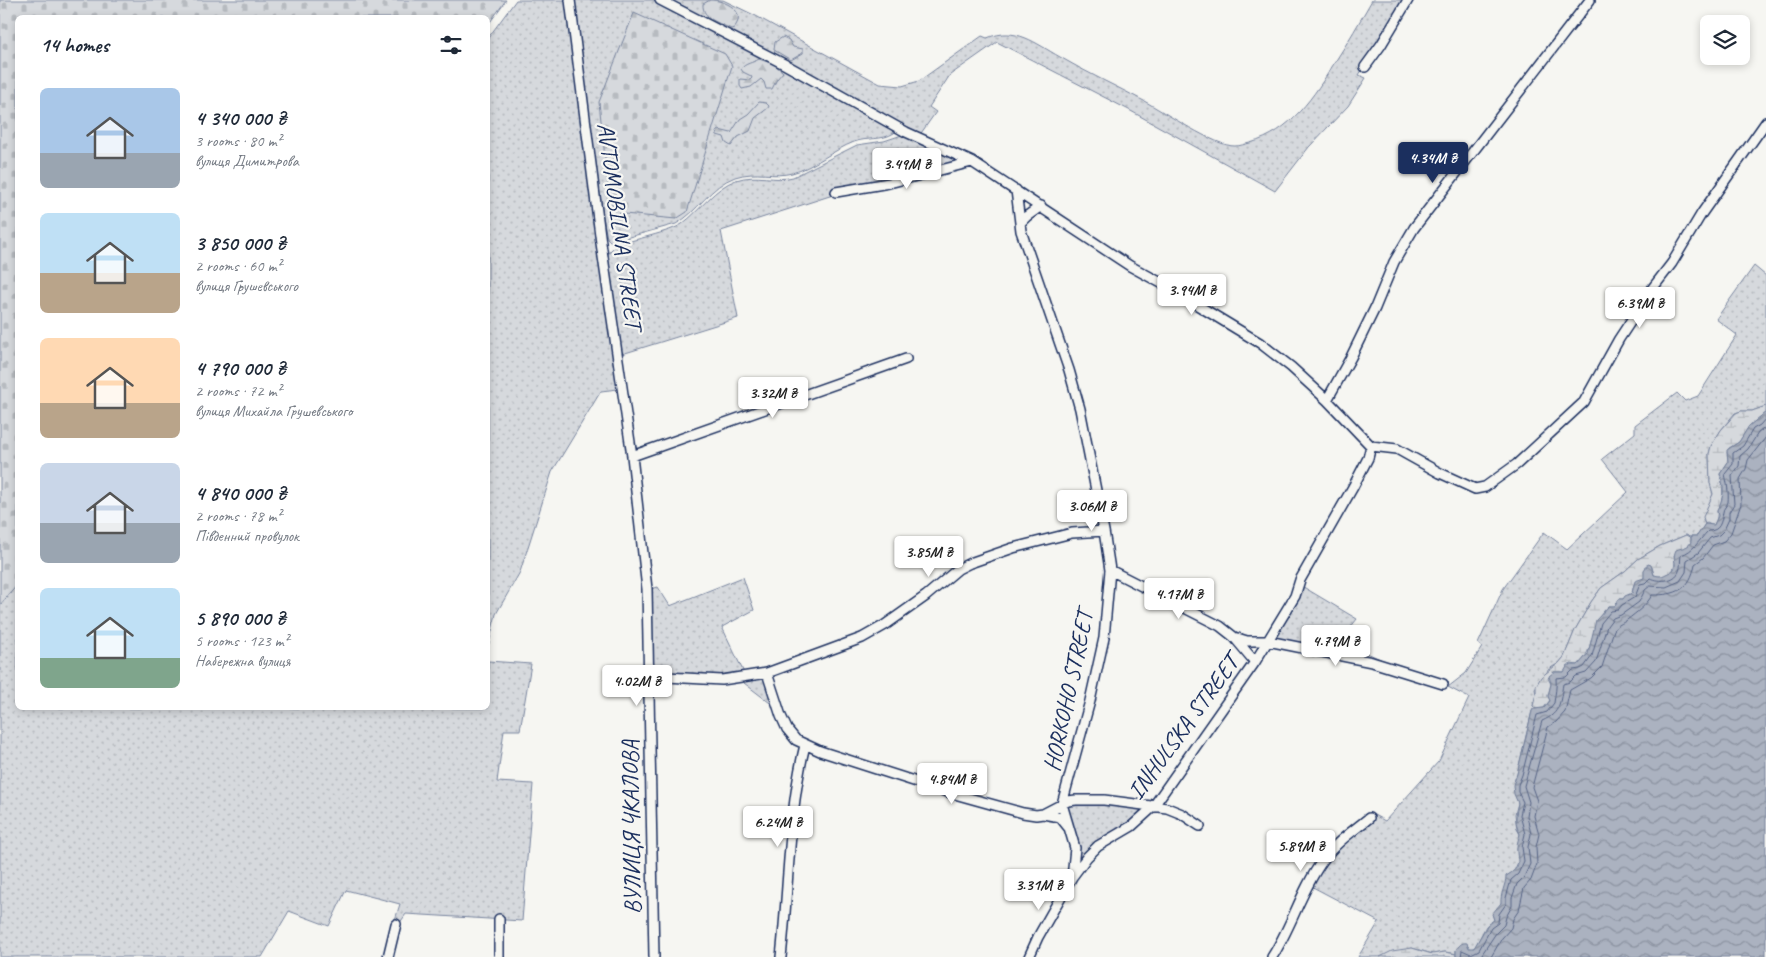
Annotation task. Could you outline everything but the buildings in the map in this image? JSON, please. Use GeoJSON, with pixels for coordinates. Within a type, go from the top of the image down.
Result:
{"type":"FeatureCollection","features":[{"type":"Feature","properties":{"kind":"street","name":"AVTOMOBILNA STREET"},"geometry":{"type":"LineString","coordinates":[[570,0],[601,242],[632,456]]}},
{"type":"Feature","properties":{"kind":"street"},"geometry":{"type":"LineString","coordinates":[[660,0],[786,65],[906,132],[972,162],[1130,266],[1174,290],[1260,343],[1291,367],[1327,400],[1371,446],[1396,449],[1440,473],[1475,489],[1485,487],[1506,472],[1584,402],[1619,339],[1652,289],[1672,263],[1702,213],[1766,122]]}},
{"type":"Feature","properties":{"kind":"street"},"geometry":{"type":"LineString","coordinates":[[1364,67],[1381,45],[1408,0]]}},
{"type":"Feature","properties":{"kind":"street"},"geometry":{"type":"LineString","coordinates":[[1327,400],[1352,357],[1394,262],[1414,228],[1590,0]]}},
{"type":"Feature","properties":{"kind":"street"},"geometry":{"type":"LineString","coordinates":[[836,192],[889,183],[972,162]]}},
{"type":"Feature","properties":{"kind":"street","name":"HORKOHO STREET"},"geometry":{"type":"LineString","coordinates":[[1016,190],[1024,239],[1069,370],[1080,409],[1110,570],[1104,638],[1090,701],[1062,804],[1075,848],[1072,877]]}},
{"type":"Feature","properties":{"kind":"street"},"geometry":{"type":"LineString","coordinates":[[1020,223],[1041,206]]}},
{"type":"Feature","properties":{"kind":"street"},"geometry":{"type":"LineString","coordinates":[[632,456],[906,359]]}},
{"type":"Feature","properties":{"kind":"street","name":"INHULSKA STREET"},"geometry":{"type":"LineString","coordinates":[[1029,957],[1038,937],[1072,877],[1098,846],[1132,826],[1153,807],[1256,662],[1295,596],[1300,580],[1353,487],[1368,458],[1371,446]]}},
{"type":"Feature","properties":{"kind":"street","name":"ВУЛИЦЯ ЧКАЛОВА"},"geometry":{"type":"LineString","coordinates":[[632,456],[647,589],[654,957]]}},
{"type":"Feature","properties":{"kind":"street"},"geometry":{"type":"LineString","coordinates":[[648,676],[722,680],[767,673],[846,644],[885,625],[964,566],[1013,548],[1064,535],[1104,531]]}},
{"type":"Feature","properties":{"kind":"street"},"geometry":{"type":"LineString","coordinates":[[1110,570],[1220,626],[1234,637],[1256,662]]}},
{"type":"Feature","properties":{"kind":"street"},"geometry":{"type":"LineString","coordinates":[[1234,637],[1256,642],[1268,641],[1372,662],[1444,684]]}},
{"type":"Feature","properties":{"kind":"street"},"geometry":{"type":"LineString","coordinates":[[767,673],[787,729],[796,740],[805,745],[951,793],[1023,813],[1060,817],[1070,830]]}},
{"type":"Feature","properties":{"kind":"street"},"geometry":{"type":"LineString","coordinates":[[781,957],[792,818],[798,772],[805,745]]}},
{"type":"Feature","properties":{"kind":"street"},"geometry":{"type":"LineString","coordinates":[[1043,814],[1062,804],[1076,800],[1104,800],[1167,808],[1200,826]]}},
{"type":"Feature","properties":{"kind":"street"},"geometry":{"type":"LineString","coordinates":[[1272,957],[1280,946],[1308,884],[1323,859],[1369,818]]}},
{"type":"Feature","properties":{"kind":"street"},"geometry":{"type":"LineString","coordinates":[[499,919],[499,957]]}},
{"type":"Feature","properties":{"kind":"street"},"geometry":{"type":"LineString","coordinates":[[388,957],[396,924]]}},
{"type":"Feature","properties":{"kind":"green space"},"geometry":{"type":"Polygon","coordinates":[[[0,0],[506,0],[490,22],[490,15],[15,15],[15,588],[0,605],[0,0]]]}},
{"type":"Feature","properties":{"kind":"green space"},"geometry":{"type":"Polygon","coordinates":[[[516,0],[567,0],[618,389],[601,391],[552,472],[520,572],[496,614],[490,639],[490,35],[516,0]]]}},
{"type":"Feature","properties":{"kind":"green space"},"geometry":{"type":"Polygon","coordinates":[[[574,0],[652,0],[784,68],[895,131],[885,137],[854,142],[800,171],[778,175],[750,174],[735,177],[718,186],[691,213],[676,224],[611,242],[607,238],[603,217],[574,0]]]}},
{"type":"Feature","properties":{"kind":"green space"},"geometry":{"type":"Polygon","coordinates":[[[669,0],[723,0],[880,84],[902,86],[919,81],[982,36],[987,38],[997,35],[1016,35],[1034,42],[1203,135],[1226,145],[1235,146],[1265,138],[1289,122],[1300,111],[1327,75],[1372,0],[1405,0],[1359,75],[1366,78],[1348,106],[1309,147],[1275,191],[1129,110],[997,42],[950,75],[929,107],[936,112],[919,136],[788,62],[669,0]]]}},
{"type":"Feature","properties":{"kind":"green space"},"geometry":{"type":"Polygon","coordinates":[[[710,0],[728,4],[737,12],[738,22],[734,28],[731,29],[717,22],[705,13],[703,4],[710,0]]]}},
{"type":"Feature","properties":{"kind":"green space"},"geometry":{"type":"Polygon","coordinates":[[[634,13],[725,54],[732,66],[687,212],[676,219],[614,213],[607,177],[599,102],[634,13]]]}},
{"type":"Feature","properties":{"kind":"green space"},"geometry":{"type":"Polygon","coordinates":[[[783,37],[789,40],[793,47],[803,49],[803,53],[791,60],[774,50],[775,42],[783,37]]]}},
{"type":"Feature","properties":{"kind":"green space"},"geometry":{"type":"Polygon","coordinates":[[[759,59],[774,64],[783,72],[772,89],[766,89],[761,79],[751,87],[742,89],[740,79],[750,80],[752,78],[741,69],[745,65],[759,59]]]}},
{"type":"Feature","properties":{"kind":"green space"},"geometry":{"type":"Polygon","coordinates":[[[759,102],[766,103],[769,106],[768,108],[755,118],[750,131],[738,137],[731,146],[726,143],[724,137],[717,135],[716,132],[719,130],[731,133],[740,119],[748,114],[759,102]]]}},
{"type":"Feature","properties":{"kind":"green space"},"geometry":{"type":"Polygon","coordinates":[[[902,135],[962,161],[836,194],[721,231],[738,318],[622,354],[608,255],[616,245],[677,227],[721,188],[736,180],[751,177],[779,179],[793,177],[857,145],[884,141],[902,135]]]}},
{"type":"Feature","properties":{"kind":"green space"},"geometry":{"type":"Polygon","coordinates":[[[1754,266],[1766,276],[1766,406],[1752,411],[1735,413],[1711,446],[1709,454],[1710,483],[1713,494],[1703,520],[1705,524],[1697,536],[1691,536],[1691,538],[1686,535],[1660,546],[1638,559],[1601,588],[1575,630],[1564,657],[1559,663],[1549,669],[1535,689],[1536,694],[1533,706],[1536,709],[1532,711],[1514,786],[1518,803],[1515,814],[1517,829],[1520,834],[1517,849],[1519,860],[1514,871],[1507,876],[1501,904],[1494,913],[1494,920],[1486,926],[1475,947],[1471,949],[1468,945],[1456,950],[1456,954],[1445,952],[1433,954],[1412,948],[1380,957],[1358,957],[1379,922],[1309,885],[1335,848],[1374,815],[1385,821],[1439,761],[1469,698],[1448,687],[1466,673],[1482,647],[1478,644],[1503,589],[1544,532],[1567,549],[1628,492],[1602,459],[1635,433],[1635,425],[1677,393],[1685,401],[1698,396],[1737,335],[1716,319],[1754,266]]]}},
{"type":"Feature","properties":{"kind":"green space"},"geometry":{"type":"Polygon","coordinates":[[[1766,406],[1766,412],[1749,426],[1739,442],[1729,448],[1727,452],[1728,462],[1720,474],[1723,493],[1716,519],[1713,526],[1705,524],[1703,517],[1713,494],[1710,483],[1709,454],[1711,446],[1721,430],[1736,413],[1752,411],[1766,406]]]}},
{"type":"Feature","properties":{"kind":"green space"},"geometry":{"type":"Polygon","coordinates":[[[1686,535],[1691,538],[1691,544],[1674,555],[1675,565],[1671,572],[1664,576],[1654,575],[1652,567],[1646,565],[1644,578],[1634,584],[1632,593],[1623,599],[1619,599],[1615,606],[1609,606],[1598,620],[1584,659],[1578,665],[1571,664],[1564,672],[1554,672],[1548,678],[1551,684],[1548,696],[1550,700],[1544,708],[1536,709],[1533,706],[1536,686],[1541,677],[1564,657],[1575,630],[1601,588],[1638,559],[1660,546],[1686,535]]]}},
{"type":"Feature","properties":{"kind":"green space"},"geometry":{"type":"Polygon","coordinates":[[[743,577],[754,610],[722,627],[745,675],[721,676],[654,672],[652,669],[651,589],[658,587],[670,606],[743,577]]]}},
{"type":"Feature","properties":{"kind":"green space"},"geometry":{"type":"Polygon","coordinates":[[[1300,585],[1357,619],[1340,641],[1405,670],[1273,640],[1300,585]]]}},
{"type":"Feature","properties":{"kind":"green space"},"geometry":{"type":"Polygon","coordinates":[[[15,586],[15,710],[490,710],[490,661],[531,664],[520,730],[504,730],[497,782],[533,784],[522,921],[406,914],[399,924],[394,923],[400,904],[346,890],[329,926],[289,911],[262,957],[0,957],[0,605],[15,586]]]}},
{"type":"Feature","properties":{"kind":"green space"},"geometry":{"type":"Polygon","coordinates":[[[760,677],[768,686],[774,706],[744,683],[744,680],[760,677]]]}},
{"type":"Feature","properties":{"kind":"green space"},"geometry":{"type":"Polygon","coordinates":[[[1105,802],[1142,809],[1143,811],[1077,869],[1069,805],[1105,802]]]}},
{"type":"Feature","properties":{"kind":"green space"},"geometry":{"type":"Polygon","coordinates":[[[1412,948],[1432,954],[1445,952],[1456,954],[1456,957],[1380,957],[1392,951],[1412,948]]]}},
{"type":"Feature","properties":{"kind":"water"},"geometry":{"type":"Polygon","coordinates":[[[1766,412],[1766,957],[1456,957],[1456,950],[1462,944],[1467,943],[1469,948],[1474,948],[1488,924],[1494,920],[1492,914],[1501,903],[1506,876],[1515,869],[1518,863],[1517,845],[1520,834],[1516,822],[1518,803],[1513,785],[1532,711],[1533,709],[1544,708],[1550,701],[1548,696],[1551,684],[1549,676],[1554,672],[1564,672],[1568,665],[1578,665],[1588,654],[1596,620],[1609,606],[1615,606],[1619,599],[1623,599],[1632,593],[1635,581],[1644,578],[1644,570],[1648,564],[1651,565],[1654,575],[1661,576],[1671,571],[1675,566],[1676,550],[1689,545],[1691,536],[1697,536],[1705,524],[1714,525],[1722,497],[1723,484],[1720,474],[1728,462],[1727,450],[1739,442],[1749,426],[1766,412]]]}}]}
